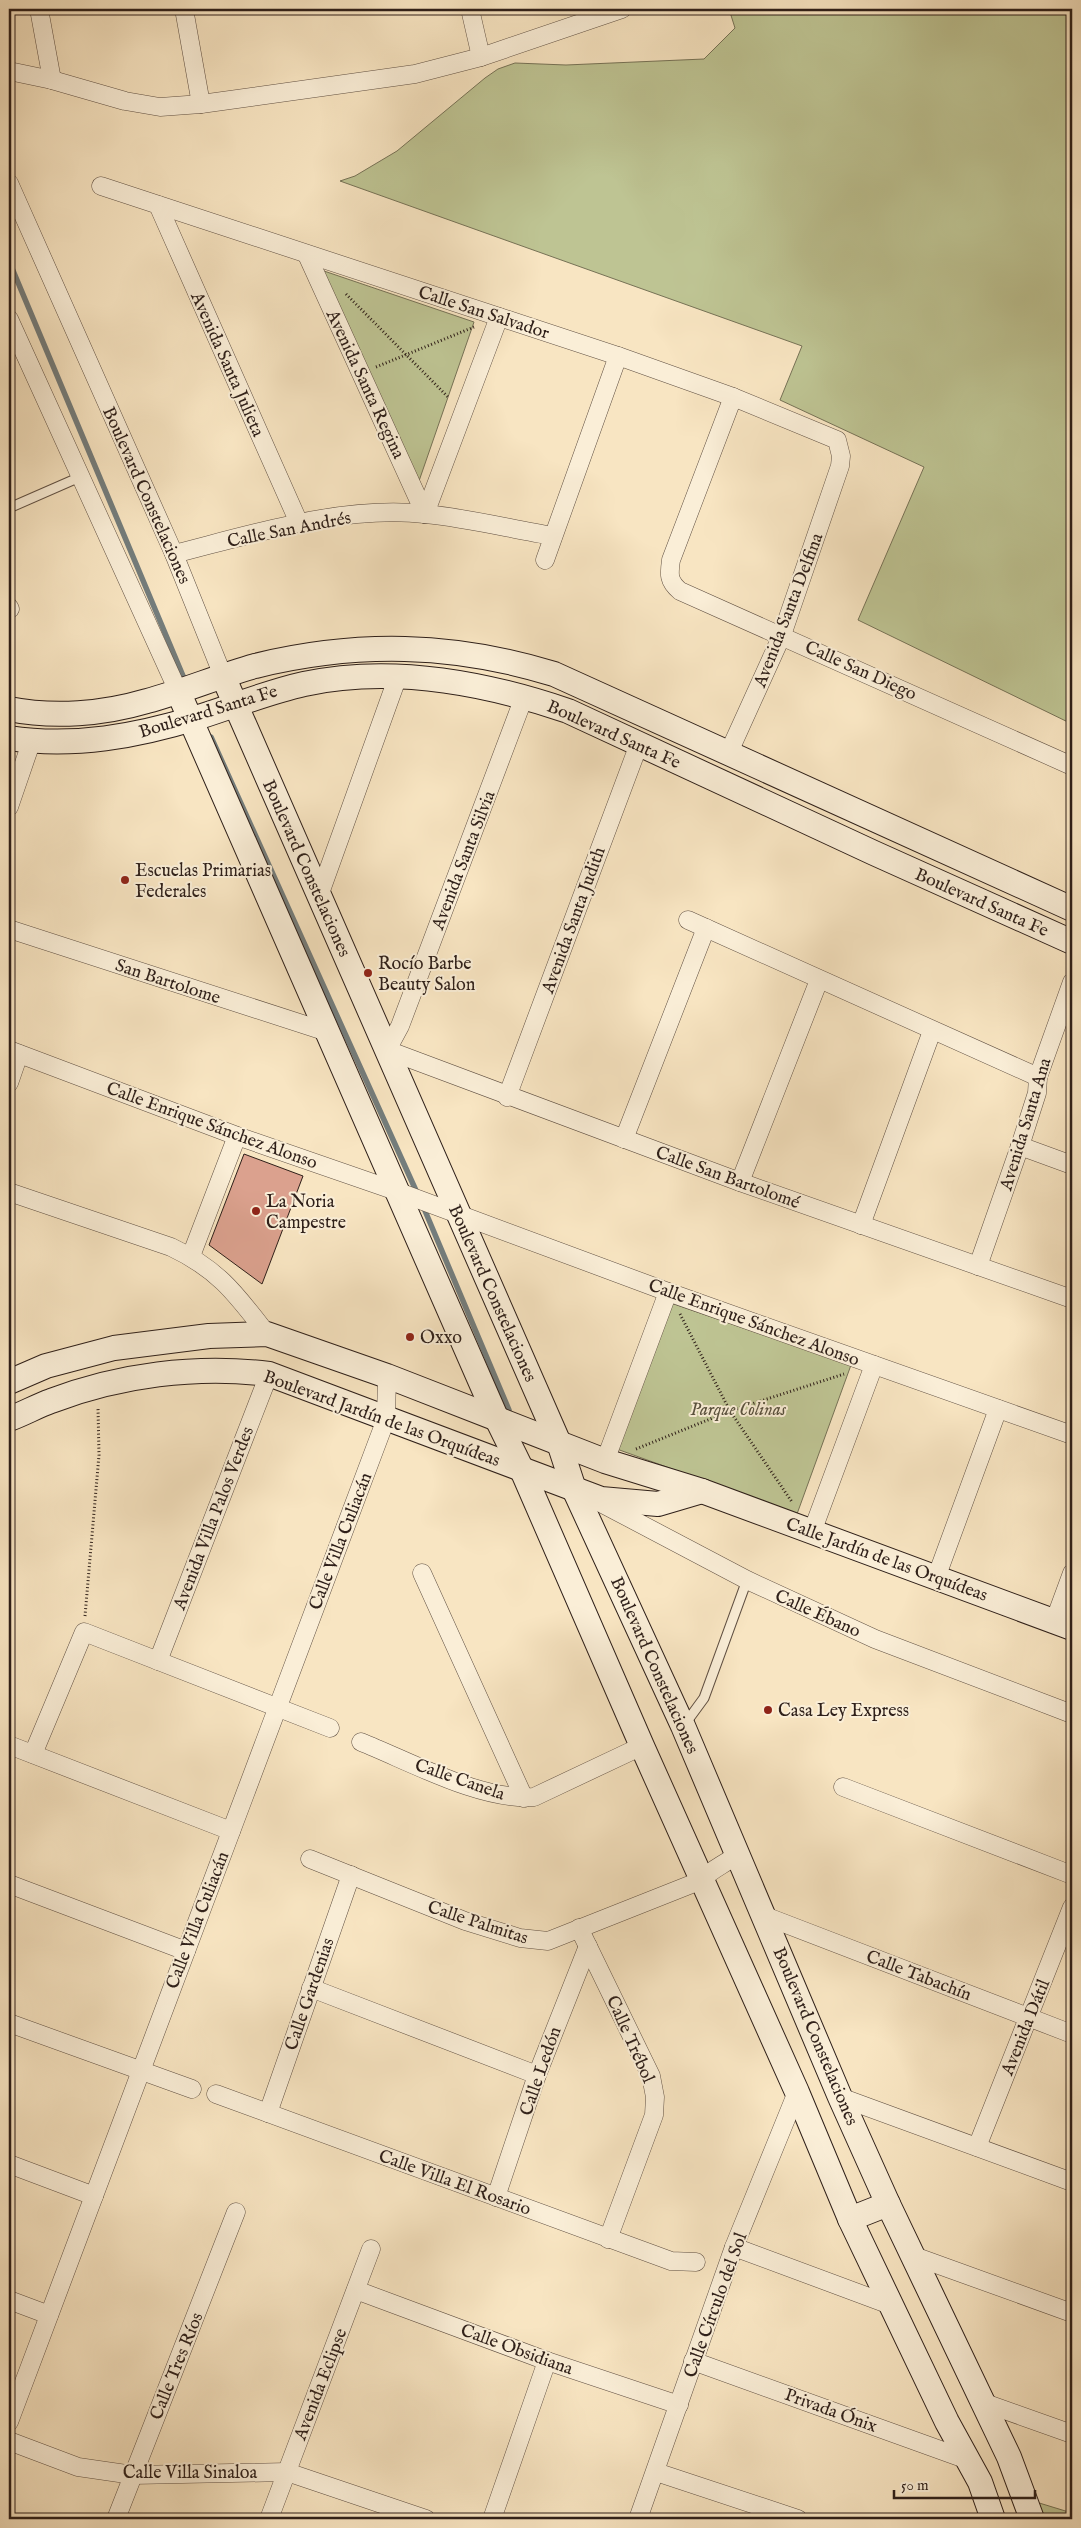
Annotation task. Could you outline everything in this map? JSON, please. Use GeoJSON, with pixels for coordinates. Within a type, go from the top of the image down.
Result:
{"type":"FeatureCollection","features":[{"type":"Feature","properties":{"kind":"street"},"geometry":{"type":"LineString","coordinates":[[39,9],[52,80]]}},
{"type":"Feature","properties":{"kind":"street"},"geometry":{"type":"LineString","coordinates":[[184,9],[202,104]]}},
{"type":"Feature","properties":{"kind":"street"},"geometry":{"type":"LineString","coordinates":[[470,9],[481,57]]}},
{"type":"Feature","properties":{"kind":"street"},"geometry":{"type":"LineString","coordinates":[[9,71],[52,80],[125,101],[160,107],[202,104],[415,74],[481,57],[622,9]]}},
{"type":"Feature","properties":{"kind":"street","name":"Boulevard Constelaciones"},"geometry":{"type":"LineString","coordinates":[[9,183],[174,554],[215,679],[319,896],[387,1050],[448,1209],[559,1443],[574,1489],[683,1726],[734,1858],[765,1916],[840,2096],[888,2204],[1009,2457],[1032,2519]]}},
{"type":"Feature","properties":{"kind":"street","name":"Calle San Salvador"},"geometry":{"type":"LineString","coordinates":[[101,186],[618,356],[733,397],[833,437],[837,440],[840,448],[840,466]]}},
{"type":"Feature","properties":{"kind":"street","name":"Avenida Santa Julieta"},"geometry":{"type":"LineString","coordinates":[[158,205],[299,523]]}},
{"type":"Feature","properties":{"kind":"street","name":"Avenida Santa Regina"},"geometry":{"type":"LineString","coordinates":[[307,255],[425,514]]}},
{"type":"Feature","properties":{"kind":"street"},"geometry":{"type":"LineString","coordinates":[[425,514],[499,317]]}},
{"type":"Feature","properties":{"kind":"street"},"geometry":{"type":"LineString","coordinates":[[9,319],[80,477],[195,718],[327,1032],[406,1195],[496,1417],[522,1470],[642,1746],[705,1877],[850,2219],[947,2422],[980,2482],[994,2519]]}},
{"type":"Feature","properties":{"kind":"street"},"geometry":{"type":"LineString","coordinates":[[545,560],[618,356]]}},
{"type":"Feature","properties":{"kind":"street","name":"Calle San Diego"},"geometry":{"type":"LineString","coordinates":[[733,397],[671,560],[669,578],[680,591],[1072,766]]}},
{"type":"Feature","properties":{"kind":"street","name":"Avenida Santa Delfina"},"geometry":{"type":"LineString","coordinates":[[730,752],[782,635],[840,466]]}},
{"type":"Feature","properties":{"kind":"street","name":"Calle San Andrés"},"geometry":{"type":"LineString","coordinates":[[174,554],[299,523],[365,514],[425,514],[553,536]]}},
{"type":"Feature","properties":{"kind":"street","name":"Boulevard Santa Fe"},"geometry":{"type":"LineString","coordinates":[[9,709],[43,714],[76,713],[138,703],[215,679],[300,657],[366,648],[450,651],[503,661],[554,674],[730,752],[1072,909]]}},
{"type":"Feature","properties":{"kind":"street"},"geometry":{"type":"LineString","coordinates":[[319,896],[398,676]]}},
{"type":"Feature","properties":{"kind":"street","name":"Boulevard Santa Fe"},"geometry":{"type":"LineString","coordinates":[[20,739],[66,742],[121,736],[195,718],[285,688],[324,680],[398,676],[443,680],[524,697],[568,711],[1072,942]]}},
{"type":"Feature","properties":{"kind":"street","name":"Avenida Santa Silvia"},"geometry":{"type":"LineString","coordinates":[[387,1050],[400,1026],[524,697]]}},
{"type":"Feature","properties":{"kind":"street"},"geometry":{"type":"LineString","coordinates":[[9,807],[20,739]]}},
{"type":"Feature","properties":{"kind":"street","name":"Avenida Santa Judith"},"geometry":{"type":"LineString","coordinates":[[507,1097],[639,744]]}},
{"type":"Feature","properties":{"kind":"street"},"geometry":{"type":"LineString","coordinates":[[688,920],[818,980],[1038,1077]]}},
{"type":"Feature","properties":{"kind":"street"},"geometry":{"type":"LineString","coordinates":[[624,1139],[706,928]]}},
{"type":"Feature","properties":{"kind":"street","name":"San Bartolome"},"geometry":{"type":"LineString","coordinates":[[9,929],[327,1032]]}},
{"type":"Feature","properties":{"kind":"street"},"geometry":{"type":"LineString","coordinates":[[740,1182],[818,980]]}},
{"type":"Feature","properties":{"kind":"street","name":"Avenida Santa Ana"},"geometry":{"type":"LineString","coordinates":[[978,1266],[1037,1093],[1038,1077],[1072,982]]}},
{"type":"Feature","properties":{"kind":"street"},"geometry":{"type":"LineString","coordinates":[[861,1225],[932,1031]]}},
{"type":"Feature","properties":{"kind":"street","name":"Calle San Bartolomé"},"geometry":{"type":"LineString","coordinates":[[387,1050],[507,1097],[740,1182],[1072,1299]]}},
{"type":"Feature","properties":{"kind":"street"},"geometry":{"type":"LineString","coordinates":[[9,1083],[14,1052]]}},
{"type":"Feature","properties":{"kind":"street","name":"Calle Enrique Sánchez Alonso"},"geometry":{"type":"LineString","coordinates":[[14,1052],[237,1136],[448,1209],[668,1292],[1072,1435]]}},
{"type":"Feature","properties":{"kind":"street"},"geometry":{"type":"LineString","coordinates":[[191,1256],[237,1136]]}},
{"type":"Feature","properties":{"kind":"street"},"geometry":{"type":"LineString","coordinates":[[1020,1146],[1072,1165]]}},
{"type":"Feature","properties":{"kind":"street"},"geometry":{"type":"LineString","coordinates":[[9,1192],[171,1247],[191,1256],[209,1268],[233,1290],[267,1334]]}},
{"type":"Feature","properties":{"kind":"street"},"geometry":{"type":"LineString","coordinates":[[605,1461],[668,1292]]}},
{"type":"Feature","properties":{"kind":"street"},"geometry":{"type":"LineString","coordinates":[[9,1382],[46,1366],[114,1348],[209,1336],[267,1334],[496,1417]]}},
{"type":"Feature","properties":{"kind":"street"},"geometry":{"type":"LineString","coordinates":[[812,1532],[874,1364]]}},
{"type":"Feature","properties":{"kind":"street","name":"Boulevard Jardín de las Orquídeas"},"geometry":{"type":"LineString","coordinates":[[9,1419],[51,1401],[98,1386],[146,1375],[241,1370],[269,1374],[574,1489]]}},
{"type":"Feature","properties":{"kind":"street","name":"Avenida Villa Palos Verdes"},"geometry":{"type":"LineString","coordinates":[[158,1661],[269,1374]]}},
{"type":"Feature","properties":{"kind":"street","name":"Calle Villa Culiacán"},"geometry":{"type":"LineString","coordinates":[[9,2422],[386,1419],[387,1376]]}},
{"type":"Feature","properties":{"kind":"street"},"geometry":{"type":"LineString","coordinates":[[936,1578],[998,1409]]}},
{"type":"Feature","properties":{"kind":"street","name":"Calle Jardín de las Orquídeas"},"geometry":{"type":"LineString","coordinates":[[496,1417],[605,1461],[702,1491],[1063,1625]]}},
{"type":"Feature","properties":{"kind":"street"},"geometry":{"type":"LineString","coordinates":[[574,1489],[601,1499],[658,1504],[702,1491]]}},
{"type":"Feature","properties":{"kind":"street","name":"Calle Ébano"},"geometry":{"type":"LineString","coordinates":[[574,1489],[747,1580],[875,1639],[1072,1714]]}},
{"type":"Feature","properties":{"kind":"street"},"geometry":{"type":"LineString","coordinates":[[422,1573],[524,1798]]}},
{"type":"Feature","properties":{"kind":"street"},"geometry":{"type":"LineString","coordinates":[[1063,1625],[1072,1573]]}},
{"type":"Feature","properties":{"kind":"street"},"geometry":{"type":"LineString","coordinates":[[33,1754],[84,1632],[330,1728]]}},
{"type":"Feature","properties":{"kind":"street","name":"Calle Canela"},"geometry":{"type":"LineString","coordinates":[[361,1742],[468,1785],[502,1796],[524,1798],[534,1797],[642,1746]]}},
{"type":"Feature","properties":{"kind":"street"},"geometry":{"type":"LineString","coordinates":[[9,1745],[231,1831]]}},
{"type":"Feature","properties":{"kind":"street"},"geometry":{"type":"LineString","coordinates":[[843,1788],[1072,1875]]}},
{"type":"Feature","properties":{"kind":"street","name":"Calle Palmitas"},"geometry":{"type":"LineString","coordinates":[[310,1859],[465,1920],[520,1938],[548,1940],[705,1877],[734,1858]]}},
{"type":"Feature","properties":{"kind":"street","name":"Calle Gardenias"},"geometry":{"type":"LineString","coordinates":[[268,2113],[351,1875]]}},
{"type":"Feature","properties":{"kind":"street"},"geometry":{"type":"LineString","coordinates":[[9,1884],[186,1951]]}},
{"type":"Feature","properties":{"kind":"street","name":"Avenida Dátil"},"geometry":{"type":"LineString","coordinates":[[977,2148],[1072,1907]]}},
{"type":"Feature","properties":{"kind":"street","name":"Calle Tabachín"},"geometry":{"type":"LineString","coordinates":[[765,1916],[1072,2034]]}},
{"type":"Feature","properties":{"kind":"street","name":"Calle Trébol"},"geometry":{"type":"LineString","coordinates":[[579,1928],[651,2076],[655,2097],[654,2115],[608,2239]]}},
{"type":"Feature","properties":{"kind":"street","name":"Calle Ledón"},"geometry":{"type":"LineString","coordinates":[[496,2197],[572,1980],[588,1946]]}},
{"type":"Feature","properties":{"kind":"street"},"geometry":{"type":"LineString","coordinates":[[311,1988],[538,2075]]}},
{"type":"Feature","properties":{"kind":"street"},"geometry":{"type":"LineString","coordinates":[[9,2023],[192,2089]]}},
{"type":"Feature","properties":{"kind":"street","name":"Calle Círculo del Sol"},"geometry":{"type":"LineString","coordinates":[[638,2519],[734,2247],[797,2092]]}},
{"type":"Feature","properties":{"kind":"street","name":"Calle Villa El Rosario"},"geometry":{"type":"LineString","coordinates":[[216,2094],[671,2262],[696,2262]]}},
{"type":"Feature","properties":{"kind":"street"},"geometry":{"type":"LineString","coordinates":[[840,2096],[1072,2182]]}},
{"type":"Feature","properties":{"kind":"street"},"geometry":{"type":"LineString","coordinates":[[9,2164],[94,2196]]}},
{"type":"Feature","properties":{"kind":"street"},"geometry":{"type":"LineString","coordinates":[[850,2219],[888,2204]]}},
{"type":"Feature","properties":{"kind":"street","name":"Calle Tres Ríos"},"geometry":{"type":"LineString","coordinates":[[116,2519],[236,2212]]}},
{"type":"Feature","properties":{"kind":"street"},"geometry":{"type":"LineString","coordinates":[[734,2247],[893,2306]]}},
{"type":"Feature","properties":{"kind":"street","name":"Avenida Eclipse"},"geometry":{"type":"LineString","coordinates":[[269,2519],[371,2249]]}},
{"type":"Feature","properties":{"kind":"street"},"geometry":{"type":"LineString","coordinates":[[914,2256],[1072,2313]]}},
{"type":"Feature","properties":{"kind":"street","name":"Calle Obsidiana"},"geometry":{"type":"LineString","coordinates":[[356,2290],[547,2361],[679,2405]]}},
{"type":"Feature","properties":{"kind":"street"},"geometry":{"type":"LineString","coordinates":[[9,2300],[49,2315]]}},
{"type":"Feature","properties":{"kind":"street"},"geometry":{"type":"LineString","coordinates":[[492,2519],[547,2361]]}},
{"type":"Feature","properties":{"kind":"street","name":"Privada Ónix"},"geometry":{"type":"LineString","coordinates":[[693,2361],[968,2460]]}},
{"type":"Feature","properties":{"kind":"street"},"geometry":{"type":"LineString","coordinates":[[982,2402],[1072,2434]]}},
{"type":"Feature","properties":{"kind":"street","name":"Calle Villa Sinaloa"},"geometry":{"type":"LineString","coordinates":[[9,2441],[78,2467],[132,2475],[287,2472],[426,2519]]}},
{"type":"Feature","properties":{"kind":"street"},"geometry":{"type":"LineString","coordinates":[[656,2472],[798,2519]]}},
{"type":"Feature","properties":{"kind":"lane"},"geometry":{"type":"LineString","coordinates":[[9,508],[80,477]]}},
{"type":"Feature","properties":{"kind":"lane"},"geometry":{"type":"LineString","coordinates":[[683,1726],[704,1698],[747,1580]]}},
{"type":"Feature","properties":{"kind":"path"},"geometry":{"type":"LineString","coordinates":[[340,288],[463,412]]}},
{"type":"Feature","properties":{"kind":"path"},"geometry":{"type":"LineString","coordinates":[[361,373],[499,317]]}},
{"type":"Feature","properties":{"kind":"path"},"geometry":{"type":"LineString","coordinates":[[668,1292],[730,1411],[812,1532]]}},
{"type":"Feature","properties":{"kind":"path"},"geometry":{"type":"LineString","coordinates":[[605,1461],[730,1411],[874,1364]]}},
{"type":"Feature","properties":{"kind":"path"},"geometry":{"type":"LineString","coordinates":[[84,1632],[99,1455],[98,1386]]}},
{"type":"Feature","properties":{"kind":"green space"},"geometry":{"type":"Polygon","coordinates":[[[729,9],[1072,9],[1072,724],[858,620],[924,467],[780,400],[802,346],[340,181],[355,176],[397,151],[498,69],[515,63],[566,65],[704,59],[735,28],[729,9]]]}},
{"type":"Feature","properties":{"kind":"green space"},"geometry":{"type":"Polygon","coordinates":[[[321,270],[474,322],[419,481],[321,270]]]}},
{"type":"Feature","properties":{"kind":"green space","name":"Parque Colinas"},"geometry":{"type":"Polygon","coordinates":[[[665,1301],[851,1365],[797,1514],[614,1448],[665,1301]]]}},
{"type":"Feature","properties":{"kind":"green space"},"geometry":{"type":"Polygon","coordinates":[[[1036,2502],[1072,2513],[1072,2519],[1042,2519],[1036,2502]]]}},
{"type":"Feature","properties":{"kind":"building","name":"La Noria Campestre"},"geometry":{"type":"Polygon","coordinates":[[[244,1154],[303,1176],[262,1284],[209,1245],[244,1154]]]}},
{"type":"Feature","properties":{"kind":"waterway"},"geometry":{"type":"LineString","coordinates":[[9,261],[186,683]]}},
{"type":"Feature","properties":{"kind":"waterway"},"geometry":{"type":"LineString","coordinates":[[211,737],[418,1195]]}},
{"type":"Feature","properties":{"kind":"waterway"},"geometry":{"type":"LineString","coordinates":[[423,1206],[509,1410]]}},
{"type":"Feature","properties":{"kind":"place","name":"Escuelas Primarias Federales"},"geometry":{"type":"Point","coordinates":[125,880]}},
{"type":"Feature","properties":{"kind":"place","name":"Rocío Barbe Beauty Salon"},"geometry":{"type":"Point","coordinates":[368,973]}},
{"type":"Feature","properties":{"kind":"place","name":"La Noria Campestre"},"geometry":{"type":"Point","coordinates":[256,1211]}},
{"type":"Feature","properties":{"kind":"place","name":"Oxxo"},"geometry":{"type":"Point","coordinates":[410,1337]}},
{"type":"Feature","properties":{"kind":"place","name":"Casa Ley Express"},"geometry":{"type":"Point","coordinates":[768,1710]}}]}
